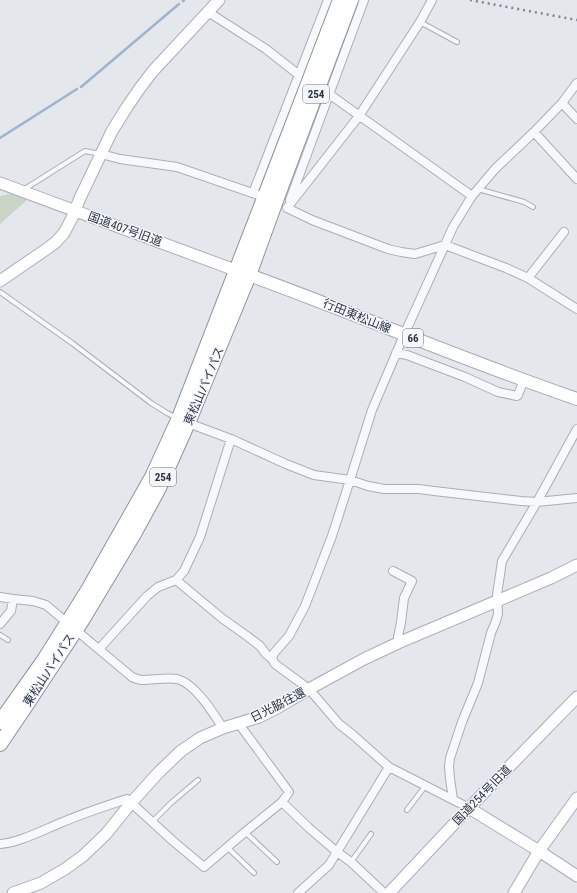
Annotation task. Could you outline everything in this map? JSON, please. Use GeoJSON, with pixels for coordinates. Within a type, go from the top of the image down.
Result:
{"type":"FeatureCollection","features":[{"type":"Feature","properties":{"kind":"highway","name":"東松山バイパス"},"geometry":{"type":"LineString","coordinates":[[0,722],[44,660],[106,582],[159,488],[183,421],[243,273],[276,185],[340,0]]}},
{"type":"Feature","properties":{"kind":"highway","name":"東松山バイパス"},"geometry":{"type":"LineString","coordinates":[[276,185],[351,0]]}},
{"type":"Feature","properties":{"kind":"highway","name":"東松山バイパス"},"geometry":{"type":"LineString","coordinates":[[0,744],[29,701],[72,626]]}},
{"type":"Feature","properties":{"kind":"main road","name":"行田東松山線"},"geometry":{"type":"LineString","coordinates":[[243,273],[524,380],[577,398]]}},
{"type":"Feature","properties":{"kind":"street"},"geometry":{"type":"LineString","coordinates":[[0,281],[56,242],[64,233],[76,211],[80,198],[112,131],[127,107],[153,72],[219,0]]}},
{"type":"Feature","properties":{"kind":"street"},"geometry":{"type":"LineString","coordinates":[[270,201],[299,75],[328,0]]}},
{"type":"Feature","properties":{"kind":"street"},"geometry":{"type":"LineString","coordinates":[[270,201],[329,94],[364,0]]}},
{"type":"Feature","properties":{"kind":"street"},"geometry":{"type":"LineString","coordinates":[[270,201],[359,116],[420,22],[432,0]]}},
{"type":"Feature","properties":{"kind":"street"},"geometry":{"type":"LineString","coordinates":[[208,12],[266,48],[299,75],[329,94],[472,196]]}},
{"type":"Feature","properties":{"kind":"street"},"geometry":{"type":"LineString","coordinates":[[272,659],[274,653],[289,636],[304,606],[332,536],[372,410],[404,335],[453,228],[472,196],[495,169],[562,103],[577,83]]}},
{"type":"Feature","properties":{"kind":"street"},"geometry":{"type":"LineString","coordinates":[[562,103],[577,119]]}},
{"type":"Feature","properties":{"kind":"street"},"geometry":{"type":"LineString","coordinates":[[534,132],[577,179]]}},
{"type":"Feature","properties":{"kind":"street"},"geometry":{"type":"LineString","coordinates":[[101,154],[120,159],[177,167],[270,201],[312,220],[388,249],[415,254],[445,245],[528,278],[577,309]]}},
{"type":"Feature","properties":{"kind":"street","name":"国道407号旧道"},"geometry":{"type":"LineString","coordinates":[[0,183],[243,273]]}},
{"type":"Feature","properties":{"kind":"street"},"geometry":{"type":"LineString","coordinates":[[528,278],[564,232]]}},
{"type":"Feature","properties":{"kind":"street"},"geometry":{"type":"LineString","coordinates":[[396,353],[407,355],[465,377],[498,392],[510,395],[518,395],[524,380]]}},
{"type":"Feature","properties":{"kind":"street"},"geometry":{"type":"LineString","coordinates":[[183,421],[286,464],[314,474],[350,480],[384,490],[434,490],[537,502],[577,498]]}},
{"type":"Feature","properties":{"kind":"street"},"geometry":{"type":"LineString","coordinates":[[453,799],[449,766],[450,758],[462,722],[478,684],[491,633],[498,614],[497,595],[502,561],[537,502],[577,429]]}},
{"type":"Feature","properties":{"kind":"street"},"geometry":{"type":"LineString","coordinates":[[99,649],[147,596],[158,588],[176,580],[184,571],[200,536],[231,440]]}},
{"type":"Feature","properties":{"kind":"street","name":"日光脇往還"},"geometry":{"type":"LineString","coordinates":[[14,893],[41,883],[65,869],[83,856],[106,834],[158,773],[182,751],[200,738],[223,728],[259,717],[364,659],[551,578],[577,565]]}},
{"type":"Feature","properties":{"kind":"street"},"geometry":{"type":"LineString","coordinates":[[393,571],[412,581],[404,598],[398,643]]}},
{"type":"Feature","properties":{"kind":"street"},"geometry":{"type":"LineString","coordinates":[[176,580],[223,620],[260,646],[275,664],[309,689],[339,724],[389,767],[469,808],[577,876]]}},
{"type":"Feature","properties":{"kind":"street"},"geometry":{"type":"LineString","coordinates":[[0,597],[41,603],[72,626],[125,672],[137,679],[176,679],[188,685],[201,697],[223,728]]}},
{"type":"Feature","properties":{"kind":"street"},"geometry":{"type":"LineString","coordinates":[[0,624],[11,611],[13,599]]}},
{"type":"Feature","properties":{"kind":"street","name":"国道254号旧道"},"geometry":{"type":"LineString","coordinates":[[389,893],[469,808],[577,698]]}},
{"type":"Feature","properties":{"kind":"street"},"geometry":{"type":"LineString","coordinates":[[0,844],[7,844],[90,811],[127,799],[204,867],[282,802],[289,792],[238,724]]}},
{"type":"Feature","properties":{"kind":"street"},"geometry":{"type":"LineString","coordinates":[[298,893],[329,865],[389,767]]}},
{"type":"Feature","properties":{"kind":"street"},"geometry":{"type":"LineString","coordinates":[[514,893],[539,851],[577,798]]}},
{"type":"Feature","properties":{"kind":"street"},"geometry":{"type":"LineString","coordinates":[[282,802],[309,828],[351,862],[384,893]]}},
{"type":"Feature","properties":{"kind":"lane"},"geometry":{"type":"LineString","coordinates":[[420,22],[457,42]]}},
{"type":"Feature","properties":{"kind":"lane"},"geometry":{"type":"LineString","coordinates":[[22,191],[85,151],[101,154]]}},
{"type":"Feature","properties":{"kind":"lane"},"geometry":{"type":"LineString","coordinates":[[478,189],[524,202],[533,207]]}},
{"type":"Feature","properties":{"kind":"lane"},"geometry":{"type":"LineString","coordinates":[[0,292],[72,343],[151,403],[183,421]]}},
{"type":"Feature","properties":{"kind":"lane"},"geometry":{"type":"LineString","coordinates":[[0,635],[8,640]]}},
{"type":"Feature","properties":{"kind":"lane"},"geometry":{"type":"LineString","coordinates":[[152,822],[171,803],[198,780]]}},
{"type":"Feature","properties":{"kind":"lane"},"geometry":{"type":"LineString","coordinates":[[407,810],[426,785]]}},
{"type":"Feature","properties":{"kind":"lane"},"geometry":{"type":"LineString","coordinates":[[245,832],[277,862]]}},
{"type":"Feature","properties":{"kind":"lane"},"geometry":{"type":"LineString","coordinates":[[351,862],[371,834]]}},
{"type":"Feature","properties":{"kind":"lane"},"geometry":{"type":"LineString","coordinates":[[227,847],[254,873]]}},
{"type":"Feature","properties":{"kind":"green space"},"geometry":{"type":"Polygon","coordinates":[[[10,194],[27,200],[0,224],[0,196],[10,194]]]}},
{"type":"Feature","properties":{"kind":"waterway"},"geometry":{"type":"LineString","coordinates":[[81,87],[179,4]]}},
{"type":"Feature","properties":{"kind":"waterway"},"geometry":{"type":"LineString","coordinates":[[0,138],[77,89]]}},
{"type":"Feature","properties":{"kind":"railway"},"geometry":{"type":"LineString","coordinates":[[470,0],[577,20]]}}]}
